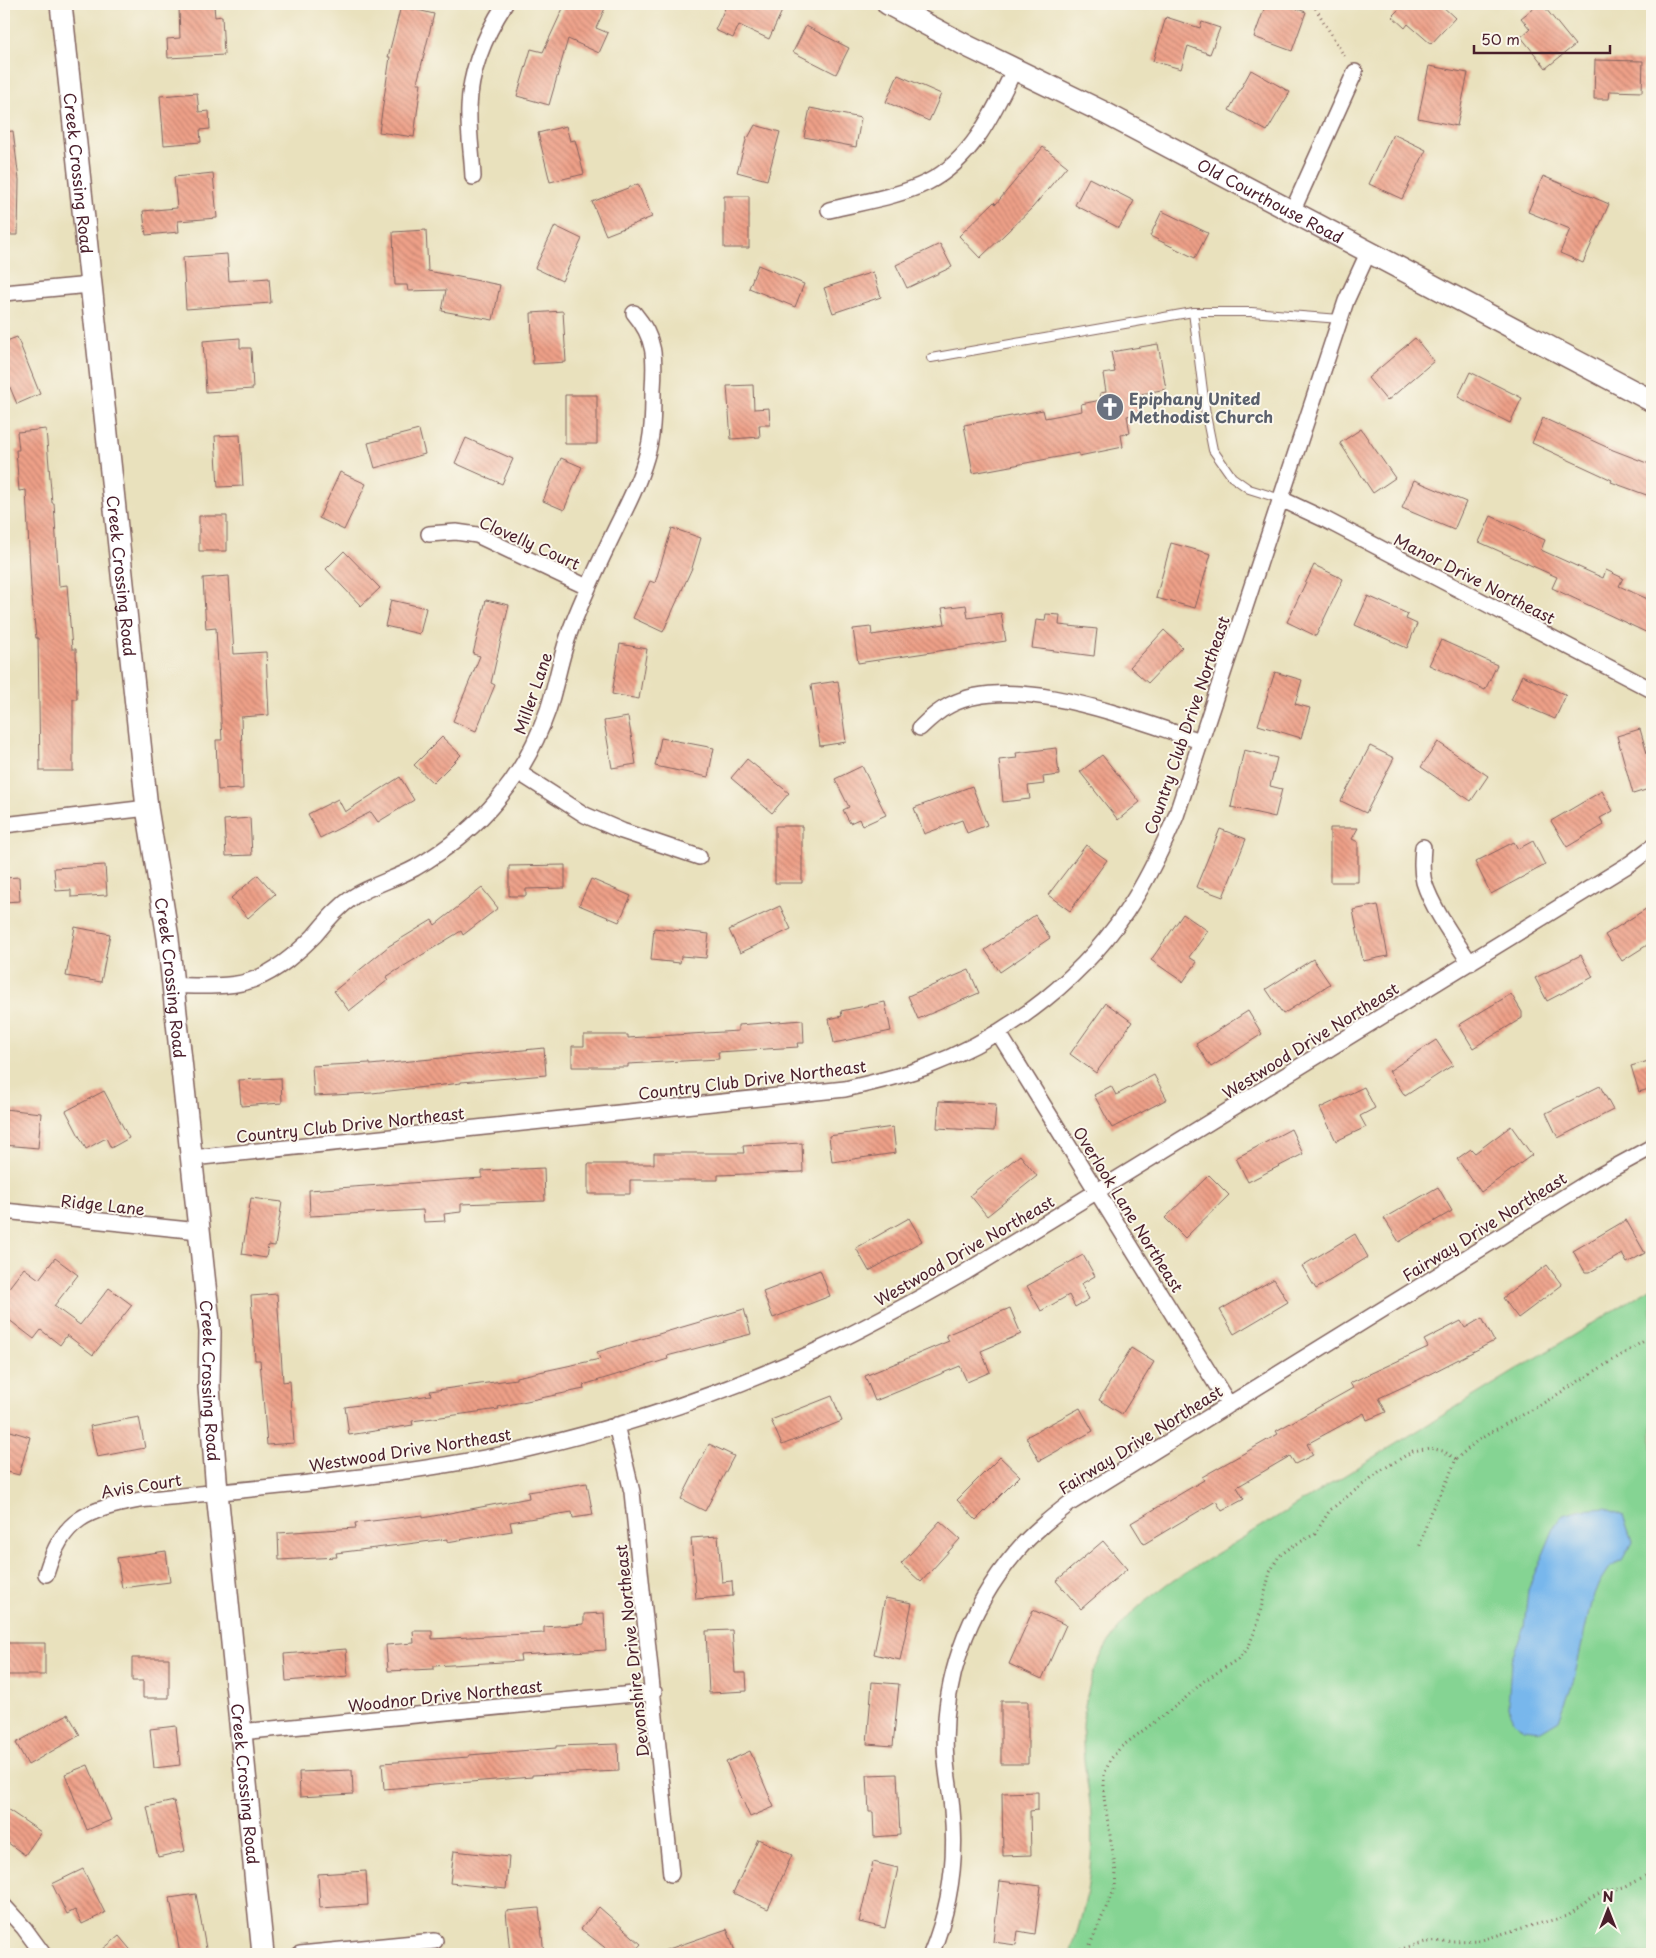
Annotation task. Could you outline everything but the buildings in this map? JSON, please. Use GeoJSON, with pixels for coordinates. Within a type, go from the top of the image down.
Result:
{"type":"FeatureCollection","features":[{"type":"Feature","properties":{"kind":"street","name":"Creek Crossing Road"},"geometry":{"type":"LineString","coordinates":[[61,4],[146,808],[168,938],[192,1158],[210,1332],[210,1387],[217,1492],[263,1954]]}},
{"type":"Feature","properties":{"kind":"street"},"geometry":{"type":"LineString","coordinates":[[473,177],[469,108],[472,81],[480,52],[493,23],[505,4]]}},
{"type":"Feature","properties":{"kind":"street","name":"Old Courthouse Road"},"geometry":{"type":"LineString","coordinates":[[888,4],[909,9],[1015,68],[1103,112],[1652,401]]}},
{"type":"Feature","properties":{"kind":"street"},"geometry":{"type":"LineString","coordinates":[[828,210],[895,194],[927,182],[946,171],[963,156],[982,131],[1015,68]]}},
{"type":"Feature","properties":{"kind":"street"},"geometry":{"type":"LineString","coordinates":[[1292,212],[1355,72]]}},
{"type":"Feature","properties":{"kind":"street","name":"Country Club Drive Northeast"},"geometry":{"type":"LineString","coordinates":[[192,1158],[845,1089],[925,1068],[968,1049],[998,1032],[1052,993],[1083,965],[1108,936],[1135,899],[1159,856],[1173,824],[1346,301],[1368,253]]}},
{"type":"Feature","properties":{"kind":"street"},"geometry":{"type":"LineString","coordinates":[[4,293],[90,284]]}},
{"type":"Feature","properties":{"kind":"street","name":"Miller Lane"},"geometry":{"type":"LineString","coordinates":[[173,986],[232,985],[253,980],[273,971],[298,952],[334,912],[354,896],[414,869],[444,850],[467,831],[499,798],[518,772],[535,742],[548,709],[570,629],[587,587],[638,483],[647,457],[652,430],[655,356],[650,338],[634,313]]}},
{"type":"Feature","properties":{"kind":"street","name":"Manor Drive Northeast"},"geometry":{"type":"LineString","coordinates":[[1281,499],[1326,520],[1652,690]]}},
{"type":"Feature","properties":{"kind":"street","name":"Clovelly Court"},"geometry":{"type":"LineString","coordinates":[[429,534],[456,532],[478,536],[587,587]]}},
{"type":"Feature","properties":{"kind":"street"},"geometry":{"type":"LineString","coordinates":[[920,728],[932,716],[951,704],[972,697],[995,694],[1034,694],[1066,700],[1201,741]]}},
{"type":"Feature","properties":{"kind":"street"},"geometry":{"type":"LineString","coordinates":[[518,772],[585,814],[622,831],[699,857]]}},
{"type":"Feature","properties":{"kind":"street"},"geometry":{"type":"LineString","coordinates":[[4,825],[146,808]]}},
{"type":"Feature","properties":{"kind":"street"},"geometry":{"type":"LineString","coordinates":[[1423,847],[1421,864],[1424,882],[1444,921],[1470,963]]}},
{"type":"Feature","properties":{"kind":"street","name":"Westwood Drive Northeast"},"geometry":{"type":"LineString","coordinates":[[217,1492],[340,1480],[519,1451],[616,1425],[734,1385],[813,1352],[893,1313],[956,1278],[1470,963],[1630,863],[1652,847]]}},
{"type":"Feature","properties":{"kind":"street","name":"Overlook Lane Northeast"},"geometry":{"type":"LineString","coordinates":[[998,1032],[1229,1404]]}},
{"type":"Feature","properties":{"kind":"street","name":"Fairway Drive Northeast"},"geometry":{"type":"LineString","coordinates":[[931,1954],[946,1912],[952,1879],[954,1845],[946,1760],[946,1719],[954,1672],[961,1646],[976,1610],[1000,1572],[1017,1551],[1042,1525],[1070,1503],[1596,1178],[1652,1147]]}},
{"type":"Feature","properties":{"kind":"street","name":"Ridge Lane"},"geometry":{"type":"LineString","coordinates":[[4,1211],[199,1231]]}},
{"type":"Feature","properties":{"kind":"street","name":"Devonshire Drive Northeast"},"geometry":{"type":"LineString","coordinates":[[616,1425],[632,1492],[654,1692],[671,1874]]}},
{"type":"Feature","properties":{"kind":"street","name":"Avis Court"},"geometry":{"type":"LineString","coordinates":[[46,1574],[52,1552],[64,1533],[77,1520],[92,1511],[140,1500],[217,1492]]}},
{"type":"Feature","properties":{"kind":"street","name":"Woodnor Drive Northeast"},"geometry":{"type":"LineString","coordinates":[[240,1732],[654,1692]]}},
{"type":"Feature","properties":{"kind":"street"},"geometry":{"type":"LineString","coordinates":[[4,1906],[24,1928],[43,1954]]}},
{"type":"Feature","properties":{"kind":"street"},"geometry":{"type":"LineString","coordinates":[[300,1954],[435,1941]]}},
{"type":"Feature","properties":{"kind":"lane"},"geometry":{"type":"LineString","coordinates":[[1193,312],[1206,414],[1213,450],[1232,477],[1249,489],[1281,499]]}},
{"type":"Feature","properties":{"kind":"lane"},"geometry":{"type":"LineString","coordinates":[[931,358],[1193,312],[1251,312],[1340,319]]}},
{"type":"Feature","properties":{"kind":"path"},"geometry":{"type":"LineString","coordinates":[[1313,4],[1332,38],[1355,72]]}},
{"type":"Feature","properties":{"kind":"path"},"geometry":{"type":"LineString","coordinates":[[1419,1548],[1430,1513],[1456,1459],[1485,1436],[1516,1417],[1538,1407],[1652,1336]]}},
{"type":"Feature","properties":{"kind":"path"},"geometry":{"type":"LineString","coordinates":[[1086,1954],[1115,1887],[1116,1872],[1104,1798],[1104,1775],[1110,1760],[1120,1748],[1181,1702],[1204,1680],[1238,1659],[1249,1646],[1258,1625],[1270,1572],[1279,1556],[1315,1534],[1330,1510],[1380,1471],[1413,1452],[1430,1448],[1456,1459]]}},
{"type":"Feature","properties":{"kind":"path"},"geometry":{"type":"LineString","coordinates":[[1385,1954],[1425,1942],[1482,1940],[1510,1930],[1568,1916],[1591,1898],[1604,1892],[1624,1887],[1652,1874]]}},
{"type":"Feature","properties":{"kind":"green space"},"geometry":{"type":"Polygon","coordinates":[[[1652,1287],[1652,1954],[1070,1954],[1088,1887],[1090,1870],[1092,1835],[1083,1751],[1085,1706],[1094,1672],[1101,1656],[1121,1626],[1137,1608],[1169,1583],[1652,1287]]]}},
{"type":"Feature","properties":{"kind":"water"},"geometry":{"type":"Polygon","coordinates":[[[1606,1508],[1623,1516],[1632,1542],[1622,1560],[1608,1569],[1599,1583],[1591,1603],[1574,1679],[1559,1720],[1541,1731],[1523,1729],[1514,1720],[1508,1707],[1511,1661],[1524,1627],[1528,1590],[1555,1526],[1563,1515],[1582,1510],[1606,1508]]]}},
{"type":"Feature","properties":{"kind":"place","name":"Epiphany United Methodist Church"},"geometry":{"type":"Point","coordinates":[1110,407]}}]}
